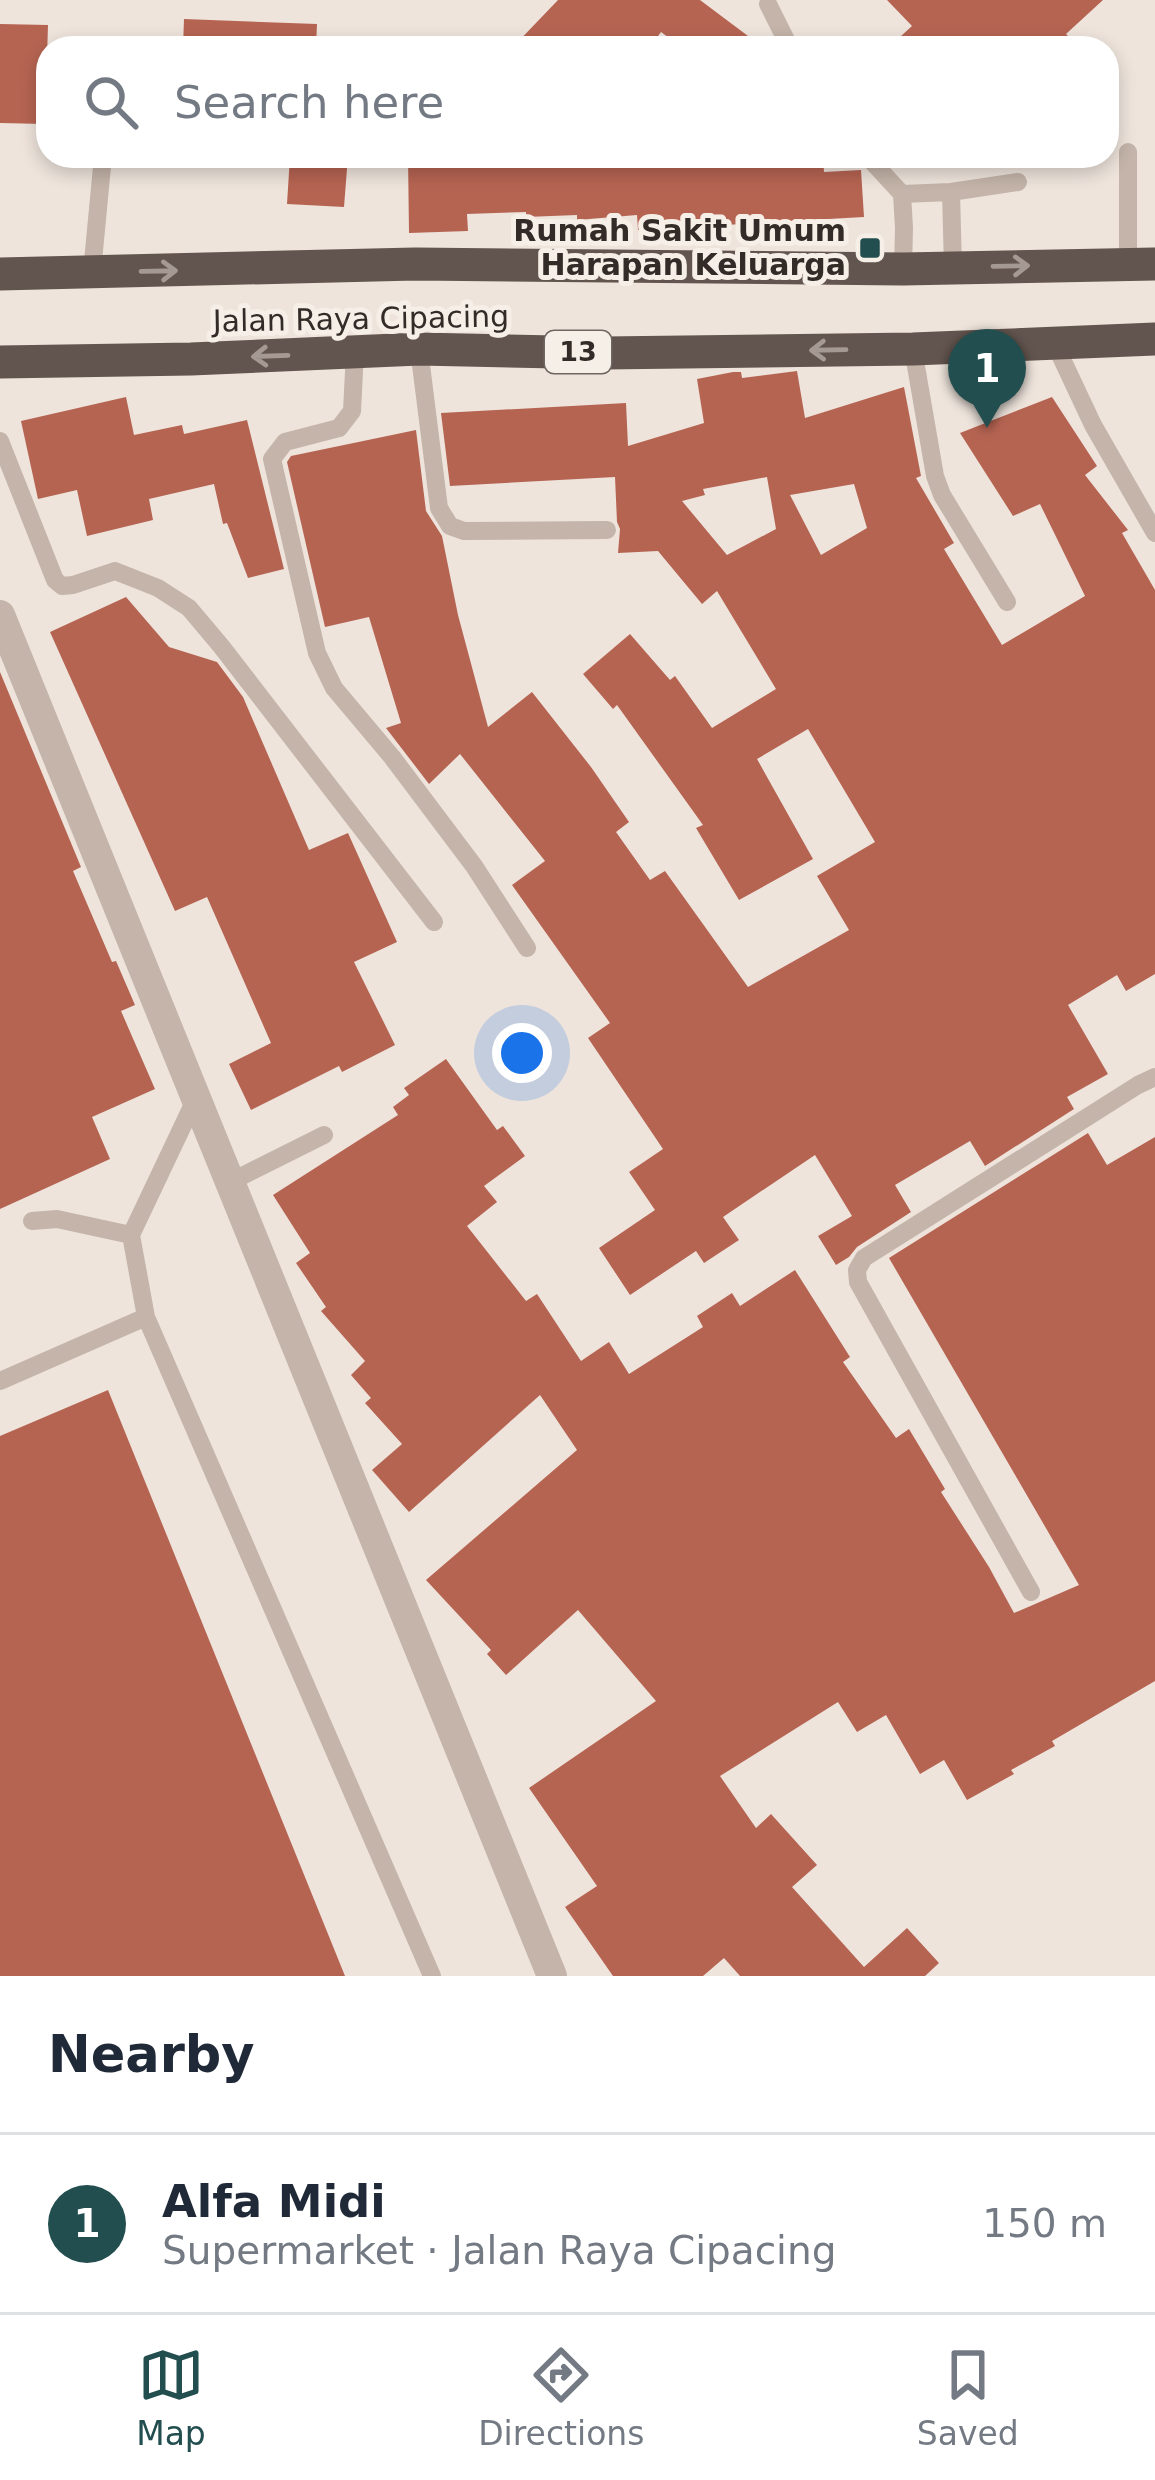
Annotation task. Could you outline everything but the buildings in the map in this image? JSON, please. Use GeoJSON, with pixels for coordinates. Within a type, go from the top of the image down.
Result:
{"type":"FeatureCollection","features":[{"type":"Feature","properties":{"kind":"highway","name":"Jalan Raya Cipacing"},"geometry":{"type":"LineString","coordinates":[[0,274],[415,264],[903,269],[1142,264]]}},
{"type":"Feature","properties":{"kind":"highway","name":"Jalan Raya Cipacing"},"geometry":{"type":"LineString","coordinates":[[0,362],[419,349],[604,353],[913,349],[1155,339]]}},
{"type":"Feature","properties":{"kind":"street"},"geometry":{"type":"LineString","coordinates":[[0,615],[552,1976]]}},
{"type":"Feature","properties":{"kind":"lane"},"geometry":{"type":"LineString","coordinates":[[768,4],[784,36]]}},
{"type":"Feature","properties":{"kind":"lane"},"geometry":{"type":"LineString","coordinates":[[1128,152],[1142,264]]}},
{"type":"Feature","properties":{"kind":"lane"},"geometry":{"type":"LineString","coordinates":[[92,272],[102,168]]}},
{"type":"Feature","properties":{"kind":"lane"},"geometry":{"type":"LineString","coordinates":[[878,168],[902,194],[903,269]]}},
{"type":"Feature","properties":{"kind":"lane"},"geometry":{"type":"LineString","coordinates":[[902,194],[1018,182]]}},
{"type":"Feature","properties":{"kind":"lane"},"geometry":{"type":"LineString","coordinates":[[951,192],[953,267]]}},
{"type":"Feature","properties":{"kind":"lane"},"geometry":{"type":"LineString","coordinates":[[1054,342],[1093,425],[1147,503],[1155,533]]}},
{"type":"Feature","properties":{"kind":"lane"},"geometry":{"type":"LineString","coordinates":[[419,349],[439,508],[449,526],[464,531],[607,530]]}},
{"type":"Feature","properties":{"kind":"lane"},"geometry":{"type":"LineString","coordinates":[[913,349],[942,495],[1007,602]]}},
{"type":"Feature","properties":{"kind":"lane"},"geometry":{"type":"LineString","coordinates":[[355,352],[352,411],[339,428],[285,442],[272,459],[317,652],[334,688],[474,866],[527,948]]}},
{"type":"Feature","properties":{"kind":"lane"},"geometry":{"type":"LineString","coordinates":[[0,441],[55,580],[62,586],[73,585],[115,571],[158,588],[189,608],[434,922]]}},
{"type":"Feature","properties":{"kind":"lane"},"geometry":{"type":"LineString","coordinates":[[1031,1592],[858,1282],[857,1270],[864,1258],[1155,1077]]}},
{"type":"Feature","properties":{"kind":"lane"},"geometry":{"type":"LineString","coordinates":[[195,1100],[131,1235],[146,1317],[432,1976]]}},
{"type":"Feature","properties":{"kind":"lane"},"geometry":{"type":"LineString","coordinates":[[230,1182],[324,1135]]}},
{"type":"Feature","properties":{"kind":"lane"},"geometry":{"type":"LineString","coordinates":[[32,1221],[57,1219],[131,1235]]}},
{"type":"Feature","properties":{"kind":"lane"},"geometry":{"type":"LineString","coordinates":[[0,1381],[146,1317]]}},
{"type":"Feature","properties":{"kind":"place","name":"Rumah Sakit Umum Harapan Keluarga"},"geometry":{"type":"Point","coordinates":[870,248]}},
{"type":"Feature","properties":{"kind":"place","name":"Alfa Midi"},"geometry":{"type":"Point","coordinates":[987,428]}}]}
